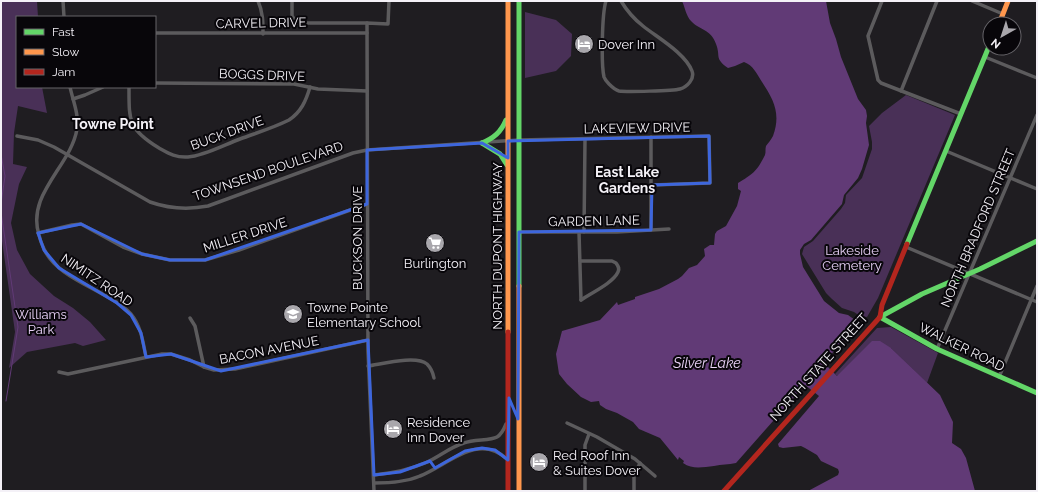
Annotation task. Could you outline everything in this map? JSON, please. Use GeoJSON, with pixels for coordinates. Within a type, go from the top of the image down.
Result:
{"type":"FeatureCollection","features":[{"type":"Feature","properties":{"kind":"main road","name":"NORTH DUPONT HIGHWAY"},"geometry":{"type":"LineString","coordinates":[[508,1],[509,491]]}},
{"type":"Feature","properties":{"kind":"main road","name":"NORTH DUPONT HIGHWAY"},"geometry":{"type":"LineString","coordinates":[[519,1],[519,491]]}},
{"type":"Feature","properties":{"kind":"main road"},"geometry":{"type":"LineString","coordinates":[[1003,14],[1008,1]]}},
{"type":"Feature","properties":{"kind":"main road","name":"NORTH STATE STREET"},"geometry":{"type":"LineString","coordinates":[[724,491],[812,391],[880,317],[882,305],[985,56]]}},
{"type":"Feature","properties":{"kind":"main road"},"geometry":{"type":"LineString","coordinates":[[482,144],[498,135],[503,128],[508,114]]}},
{"type":"Feature","properties":{"kind":"main road"},"geometry":{"type":"LineString","coordinates":[[482,144],[502,155],[508,167]]}},
{"type":"Feature","properties":{"kind":"main road"},"geometry":{"type":"LineString","coordinates":[[880,317],[922,294],[971,273],[1037,241]]}},
{"type":"Feature","properties":{"kind":"main road","name":"WALKER ROAD"},"geometry":{"type":"LineString","coordinates":[[880,317],[937,349],[1037,393]]}},
{"type":"Feature","properties":{"kind":"main road"},"geometry":{"type":"LineString","coordinates":[[508,390],[514,392],[515,412],[518,419]]}},
{"type":"Feature","properties":{"kind":"street"},"geometry":{"type":"LineString","coordinates":[[63,1],[64,16]]}},
{"type":"Feature","properties":{"kind":"street"},"geometry":{"type":"LineString","coordinates":[[258,1],[263,17],[263,34]]}},
{"type":"Feature","properties":{"kind":"street"},"geometry":{"type":"LineString","coordinates":[[292,1],[292,16],[297,23],[315,24],[388,24],[389,1]]}},
{"type":"Feature","properties":{"kind":"street"},"geometry":{"type":"LineString","coordinates":[[606,1],[603,18],[604,71],[607,82],[614,89],[623,91],[674,90],[686,86],[692,80],[693,76],[689,66],[672,47],[634,18],[621,1]]}},
{"type":"Feature","properties":{"kind":"street"},"geometry":{"type":"LineString","coordinates":[[882,1],[868,33],[878,80],[881,83],[961,114]]}},
{"type":"Feature","properties":{"kind":"street"},"geometry":{"type":"LineString","coordinates":[[901,91],[937,1]]}},
{"type":"Feature","properties":{"kind":"street"},"geometry":{"type":"LineString","coordinates":[[972,1],[1003,14]]}},
{"type":"Feature","properties":{"kind":"street"},"geometry":{"type":"LineString","coordinates":[[314,32],[315,24]]}},
{"type":"Feature","properties":{"kind":"street","name":"BUCKSON DRIVE"},"geometry":{"type":"LineString","coordinates":[[367,24],[368,366],[375,482],[374,491]]}},
{"type":"Feature","properties":{"kind":"street","name":"CARVEL DRIVE"},"geometry":{"type":"LineString","coordinates":[[156,34],[263,34],[314,32],[367,33]]}},
{"type":"Feature","properties":{"kind":"street"},"geometry":{"type":"LineString","coordinates":[[985,56],[1037,78]]}},
{"type":"Feature","properties":{"kind":"street","name":"BOGGS DRIVE"},"geometry":{"type":"LineString","coordinates":[[156,83],[279,83],[294,84],[318,89],[367,91]]}},
{"type":"Feature","properties":{"kind":"street","name":"BUCK DRIVE"},"geometry":{"type":"LineString","coordinates":[[129,88],[129,113],[132,124],[137,132],[146,140],[167,153],[182,157],[199,154],[289,120],[297,114],[303,105],[310,87]]}},
{"type":"Feature","properties":{"kind":"street","name":"NIMITZ ROAD"},"geometry":{"type":"LineString","coordinates":[[70,88],[77,116],[77,126],[73,142],[39,202],[37,216],[38,233],[44,250],[59,268],[117,303],[131,315],[141,333],[146,357]]}},
{"type":"Feature","properties":{"kind":"street"},"geometry":{"type":"LineString","coordinates":[[73,99],[101,88]]}},
{"type":"Feature","properties":{"kind":"street","name":"NORTH BRADFORD STREET"},"geometry":{"type":"LineString","coordinates":[[937,349],[971,273],[1037,114]]}},
{"type":"Feature","properties":{"kind":"street","name":"TOWNSEND BOULEVARD"},"geometry":{"type":"LineString","coordinates":[[17,136],[46,143],[150,202],[163,206],[187,209],[208,206],[353,153],[368,150],[482,144],[519,140]]}},
{"type":"Feature","properties":{"kind":"street","name":"LAKEVIEW DRIVE"},"geometry":{"type":"LineString","coordinates":[[519,140],[709,136],[710,182],[652,184]]}},
{"type":"Feature","properties":{"kind":"street"},"geometry":{"type":"LineString","coordinates":[[651,137],[651,230]]}},
{"type":"Feature","properties":{"kind":"street"},"geometry":{"type":"LineString","coordinates":[[584,232],[585,139]]}},
{"type":"Feature","properties":{"kind":"street"},"geometry":{"type":"LineString","coordinates":[[946,151],[1037,189]]}},
{"type":"Feature","properties":{"kind":"street","name":"MILLER DRIVE"},"geometry":{"type":"LineString","coordinates":[[38,233],[81,224],[123,247],[142,254],[170,260],[205,260],[240,250],[367,204]]}},
{"type":"Feature","properties":{"kind":"street","name":"GARDEN LANE"},"geometry":{"type":"LineString","coordinates":[[519,232],[584,232],[669,229]]}},
{"type":"Feature","properties":{"kind":"street"},"geometry":{"type":"LineString","coordinates":[[579,232],[581,300],[610,281],[619,269],[616,263],[612,261],[580,261]]}},
{"type":"Feature","properties":{"kind":"street"},"geometry":{"type":"LineString","coordinates":[[906,247],[1037,302]]}},
{"type":"Feature","properties":{"kind":"street"},"geometry":{"type":"LineString","coordinates":[[999,377],[1037,286]]}},
{"type":"Feature","properties":{"kind":"street"},"geometry":{"type":"LineString","coordinates":[[190,318],[195,326],[204,367]]}},
{"type":"Feature","properties":{"kind":"street","name":"BACON AVENUE"},"geometry":{"type":"LineString","coordinates":[[59,372],[68,374],[162,354],[171,354],[214,370],[235,369],[368,340]]}},
{"type":"Feature","properties":{"kind":"street"},"geometry":{"type":"LineString","coordinates":[[368,366],[406,360],[417,361],[428,365],[434,378]]}},
{"type":"Feature","properties":{"kind":"street"},"geometry":{"type":"LineString","coordinates":[[374,476],[400,472],[430,461],[459,444],[472,440],[496,438],[502,432],[509,418]]}},
{"type":"Feature","properties":{"kind":"street"},"geometry":{"type":"LineString","coordinates":[[567,423],[597,437],[640,463],[655,476]]}},
{"type":"Feature","properties":{"kind":"street"},"geometry":{"type":"LineString","coordinates":[[585,491],[585,450],[589,434]]}},
{"type":"Feature","properties":{"kind":"street"},"geometry":{"type":"LineString","coordinates":[[375,482],[402,481],[420,476],[465,451],[482,448],[495,450],[508,460]]}},
{"type":"Feature","properties":{"kind":"street"},"geometry":{"type":"LineString","coordinates":[[430,461],[435,468]]}},
{"type":"Feature","properties":{"kind":"street"},"geometry":{"type":"LineString","coordinates":[[634,491],[634,476],[640,463]]}},
{"type":"Feature","properties":{"kind":"highlighted area"},"geometry":{"type":"Polygon","coordinates":[[[709,136],[710,183],[652,185],[651,230],[519,232],[518,419],[509,398],[508,460],[495,450],[482,448],[465,451],[435,468],[430,461],[400,472],[374,475],[368,340],[221,371],[171,354],[146,357],[141,333],[131,315],[117,303],[59,268],[44,250],[38,233],[81,224],[142,254],[170,260],[205,260],[367,204],[367,150],[482,143],[508,158],[508,141],[709,136]]]}},
{"type":"Feature","properties":{"kind":"green space","name":"Williams Park"},"geometry":{"type":"Polygon","coordinates":[[[1,1],[37,1],[38,16],[16,16],[16,88],[42,88],[47,113],[18,106],[14,133],[13,164],[27,167],[19,184],[11,223],[17,250],[30,274],[54,296],[73,308],[90,322],[106,340],[83,346],[75,343],[27,352],[9,368],[15,332],[1,234],[1,1]]]}},
{"type":"Feature","properties":{"kind":"green space"},"geometry":{"type":"Polygon","coordinates":[[[525,12],[556,20],[572,34],[571,56],[556,71],[525,78],[525,12]]]}},
{"type":"Feature","properties":{"kind":"green space","name":"Lakeside Cemetery"},"geometry":{"type":"Polygon","coordinates":[[[906,95],[955,115],[878,298],[867,317],[860,316],[854,312],[842,308],[826,293],[802,254],[804,247],[813,241],[841,209],[845,203],[846,195],[862,178],[872,149],[869,126],[882,113],[906,95]]]}},
{"type":"Feature","properties":{"kind":"green space"},"geometry":{"type":"Polygon","coordinates":[[[891,327],[938,353],[927,383],[891,348],[837,376],[835,374],[877,328],[891,327]]]}},
{"type":"Feature","properties":{"kind":"water","name":"Silver Lake"},"geometry":{"type":"Polygon","coordinates":[[[682,1],[826,1],[830,23],[841,57],[858,99],[866,110],[869,145],[858,178],[844,195],[842,204],[811,240],[804,244],[800,250],[803,267],[824,301],[839,313],[848,315],[855,320],[855,326],[824,363],[837,376],[872,341],[880,341],[891,348],[940,395],[953,422],[952,443],[961,449],[966,458],[975,491],[808,491],[838,475],[839,472],[838,469],[821,461],[817,455],[801,446],[779,447],[778,444],[819,396],[805,385],[736,463],[698,468],[691,467],[683,463],[684,461],[679,457],[678,460],[660,438],[639,429],[633,422],[606,409],[600,405],[599,401],[591,402],[581,397],[559,374],[556,354],[562,331],[600,320],[617,302],[618,305],[635,299],[635,297],[659,289],[678,279],[689,268],[697,265],[705,256],[704,249],[710,245],[714,245],[715,234],[717,231],[726,226],[737,206],[741,191],[738,189],[738,183],[751,174],[760,165],[765,155],[766,146],[773,136],[776,121],[775,108],[770,95],[756,73],[750,65],[744,62],[728,68],[724,65],[719,59],[714,39],[711,35],[689,19],[682,1]]]}},
{"type":"Feature","properties":{"kind":"waterway"},"geometry":{"type":"LineString","coordinates":[[1,154],[5,176],[1,204]]}},
{"type":"Feature","properties":{"kind":"waterway"},"geometry":{"type":"LineString","coordinates":[[1,212],[18,327],[6,401]]}},
{"type":"Feature","properties":{"kind":"traffic: fast"},"geometry":{"type":"LineString","coordinates":[[519,1],[519,286]]}},
{"type":"Feature","properties":{"kind":"traffic: fast"},"geometry":{"type":"LineString","coordinates":[[907,244],[985,56]]}},
{"type":"Feature","properties":{"kind":"traffic: fast"},"geometry":{"type":"LineString","coordinates":[[482,143],[497,134],[506,120]]}},
{"type":"Feature","properties":{"kind":"traffic: fast"},"geometry":{"type":"LineString","coordinates":[[482,143],[500,154],[507,165]]}},
{"type":"Feature","properties":{"kind":"traffic: fast"},"geometry":{"type":"LineString","coordinates":[[880,317],[922,294],[980,269],[1037,241]]}},
{"type":"Feature","properties":{"kind":"traffic: fast"},"geometry":{"type":"LineString","coordinates":[[880,317],[937,349],[1037,393]]}},
{"type":"Feature","properties":{"kind":"traffic: slow"},"geometry":{"type":"LineString","coordinates":[[508,1],[508,332]]}},
{"type":"Feature","properties":{"kind":"traffic: slow"},"geometry":{"type":"LineString","coordinates":[[1002,16],[1008,1]]}},
{"type":"Feature","properties":{"kind":"traffic: slow"},"geometry":{"type":"LineString","coordinates":[[519,286],[519,491]]}},
{"type":"Feature","properties":{"kind":"traffic: jam"},"geometry":{"type":"LineString","coordinates":[[724,491],[880,317],[882,305],[907,244]]}},
{"type":"Feature","properties":{"kind":"traffic: jam"},"geometry":{"type":"LineString","coordinates":[[508,332],[508,491]]}},
{"type":"Feature","properties":{"kind":"place","name":"Dover Inn"},"geometry":{"type":"Point","coordinates":[584,44]}},
{"type":"Feature","properties":{"kind":"place","name":"Burlington"},"geometry":{"type":"Point","coordinates":[435,243]}},
{"type":"Feature","properties":{"kind":"place","name":"Towne Pointe Elementary School"},"geometry":{"type":"Point","coordinates":[293,314]}},
{"type":"Feature","properties":{"kind":"place","name":"Residence Inn Dover"},"geometry":{"type":"Point","coordinates":[393,429]}},
{"type":"Feature","properties":{"kind":"place","name":"Red Roof Inn & Suites Dover"},"geometry":{"type":"Point","coordinates":[539,462]}},
{"type":"Feature","properties":{"kind":"district","name":"Towne Point"},"geometry":{"type":"Point","coordinates":[113,124]}},
{"type":"Feature","properties":{"kind":"district","name":"East Lake Gardens"},"geometry":{"type":"Point","coordinates":[627,180]}}]}
